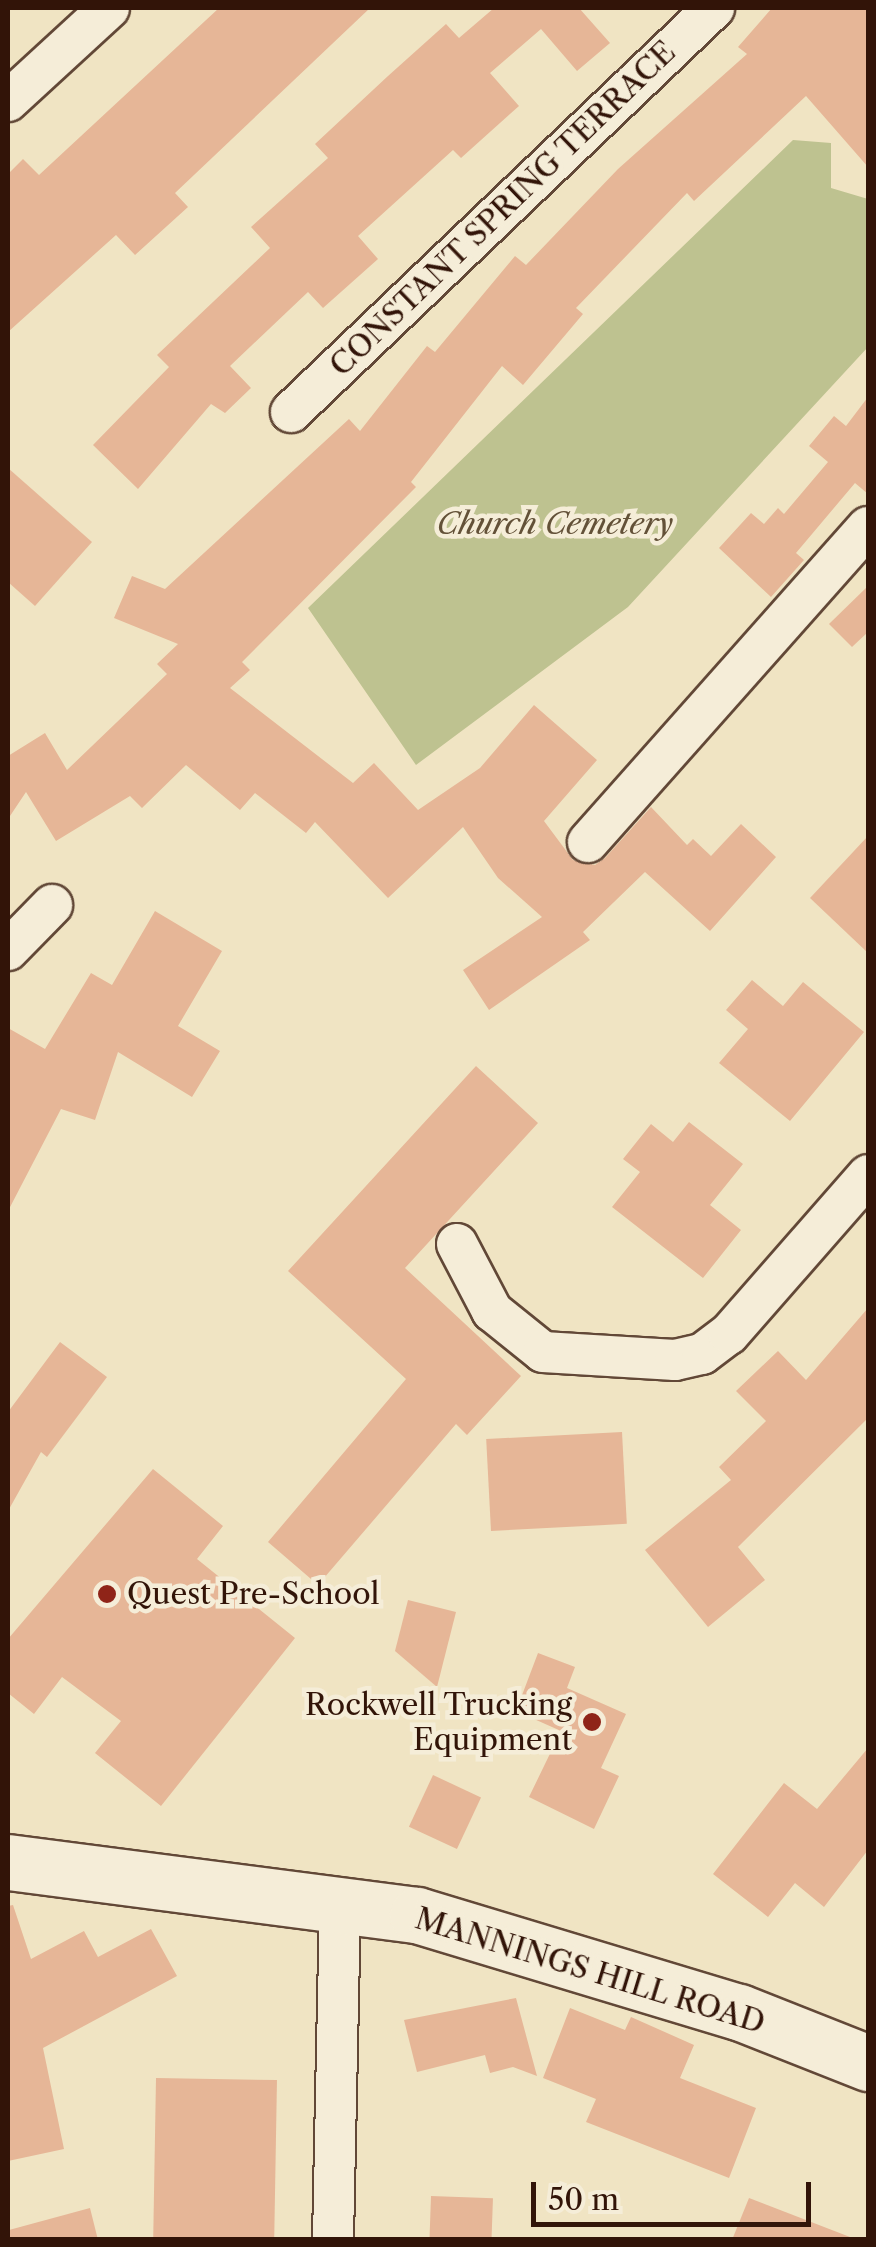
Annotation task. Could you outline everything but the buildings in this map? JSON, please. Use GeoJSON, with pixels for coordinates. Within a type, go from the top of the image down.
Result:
{"type":"FeatureCollection","features":[{"type":"Feature","properties":{"kind":"main road","name":"MANNINGS HILL ROAD"},"geometry":{"type":"LineString","coordinates":[[8,1862],[340,1910],[418,1915],[739,2012],[868,2063]]}},
{"type":"Feature","properties":{"kind":"street"},"geometry":{"type":"LineString","coordinates":[[8,101],[109,8]]}},
{"type":"Feature","properties":{"kind":"street","name":"CONSTANT SPRING TERRACE"},"geometry":{"type":"LineString","coordinates":[[291,412],[714,8]]}},
{"type":"Feature","properties":{"kind":"street"},"geometry":{"type":"LineString","coordinates":[[588,842],[868,527]]}},
{"type":"Feature","properties":{"kind":"street"},"geometry":{"type":"LineString","coordinates":[[8,950],[52,904]]}},
{"type":"Feature","properties":{"kind":"street"},"geometry":{"type":"LineString","coordinates":[[457,1244],[492,1311],[542,1352],[674,1360],[702,1354],[730,1334],[868,1175]]}},
{"type":"Feature","properties":{"kind":"street"},"geometry":{"type":"LineString","coordinates":[[334,2240],[340,1910]]}},
{"type":"Feature","properties":{"kind":"green space","name":"Church Cemetery"},"geometry":{"type":"Polygon","coordinates":[[[793,140],[831,143],[831,188],[868,199],[868,347],[628,607],[416,765],[308,608],[793,140]]]}},
{"type":"Feature","properties":{"kind":"place","name":"Quest Pre-School"},"geometry":{"type":"Point","coordinates":[107,1594]}},
{"type":"Feature","properties":{"kind":"place","name":"Rockwell Trucking Equipment"},"geometry":{"type":"Point","coordinates":[592,1722]}}]}
